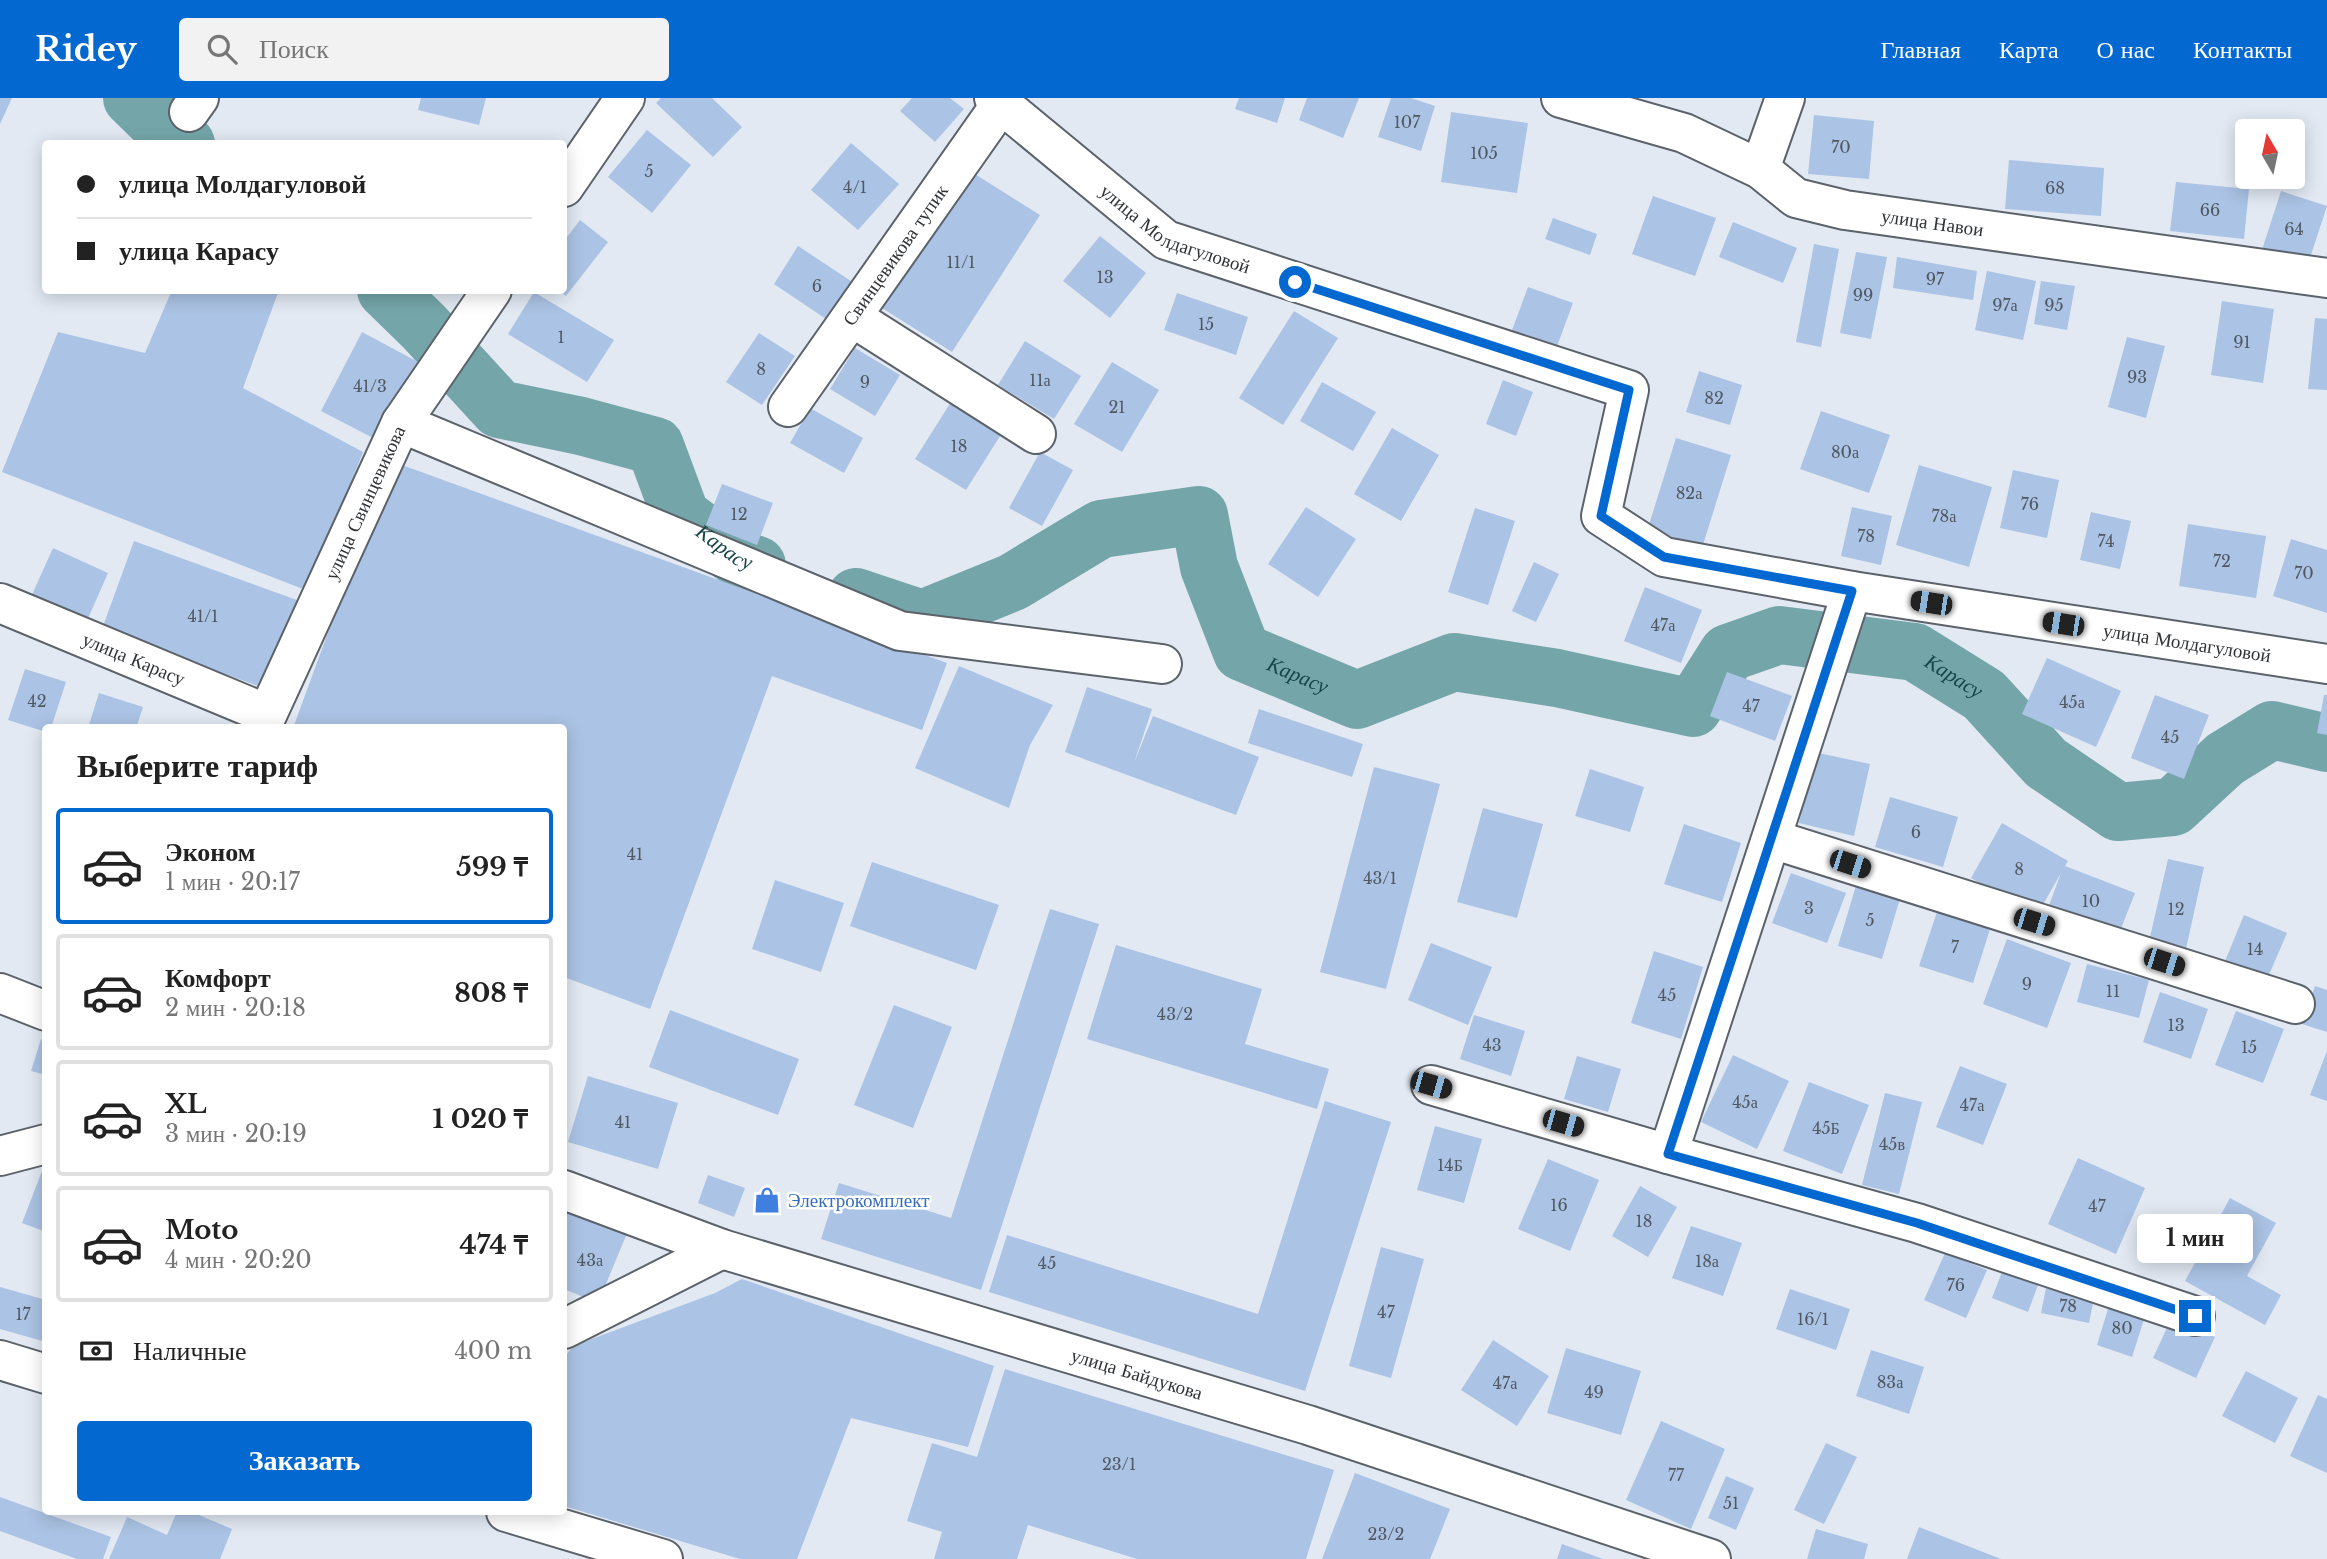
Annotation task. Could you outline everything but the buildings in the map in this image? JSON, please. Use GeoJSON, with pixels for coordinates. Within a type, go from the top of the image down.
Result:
{"type":"FeatureCollection","features":[{"type":"Feature","properties":{"kind":"street"},"geometry":{"type":"LineString","coordinates":[[567,183],[625,98]]}},
{"type":"Feature","properties":{"kind":"street","name":"улица Навои"},"geometry":{"type":"LineString","coordinates":[[1561,98],[1684,133],[1760,169],[1797,198],[1845,210],[2327,278]]}},
{"type":"Feature","properties":{"kind":"street"},"geometry":{"type":"LineString","coordinates":[[1760,169],[1785,98]]}},
{"type":"Feature","properties":{"kind":"street","name":"Свинцевикова тупик"},"geometry":{"type":"LineString","coordinates":[[788,407],[998,101]]}},
{"type":"Feature","properties":{"kind":"street","name":"улица Молдагуловой"},"geometry":{"type":"LineString","coordinates":[[998,101],[1166,240],[1629,390],[1601,516],[1664,557],[1852,591],[2327,664]]}},
{"type":"Feature","properties":{"kind":"street","name":"улица Свинцевикова"},"geometry":{"type":"LineString","coordinates":[[264,721],[401,423],[489,294]]}},
{"type":"Feature","properties":{"kind":"street"},"geometry":{"type":"LineString","coordinates":[[852,317],[1036,434]]}},
{"type":"Feature","properties":{"kind":"street"},"geometry":{"type":"LineString","coordinates":[[401,423],[900,631],[1162,664]]}},
{"type":"Feature","properties":{"kind":"street"},"geometry":{"type":"LineString","coordinates":[[1668,1154],[1852,591]]}},
{"type":"Feature","properties":{"kind":"street","name":"улица Карасу"},"geometry":{"type":"LineString","coordinates":[[0,603],[264,721]]}},
{"type":"Feature","properties":{"kind":"street"},"geometry":{"type":"LineString","coordinates":[[1772,839],[2295,1004]]}},
{"type":"Feature","properties":{"kind":"street"},"geometry":{"type":"LineString","coordinates":[[0,993],[42,1009]]}},
{"type":"Feature","properties":{"kind":"street"},"geometry":{"type":"LineString","coordinates":[[1431,1085],[1917,1223],[2195,1316]]}},
{"type":"Feature","properties":{"kind":"street"},"geometry":{"type":"LineString","coordinates":[[0,1156],[42,1145]]}},
{"type":"Feature","properties":{"kind":"street","name":"улица Байдукова"},"geometry":{"type":"LineString","coordinates":[[567,1192],[722,1250],[1308,1425],[1710,1559]]}},
{"type":"Feature","properties":{"kind":"street"},"geometry":{"type":"LineString","coordinates":[[567,1328],[722,1250]]}},
{"type":"Feature","properties":{"kind":"street"},"geometry":{"type":"LineString","coordinates":[[0,1360],[42,1373]]}},
{"type":"Feature","properties":{"kind":"street"},"geometry":{"type":"LineString","coordinates":[[516,1515],[663,1559]]}},
{"type":"Feature","properties":{"kind":"waterway","name":"Карасу"},"geometry":{"type":"LineString","coordinates":[[132,98],[178,140]]}},
{"type":"Feature","properties":{"kind":"waterway","name":"Карасу"},"geometry":{"type":"LineString","coordinates":[[390,294],[499,409],[581,426],[655,446],[681,516],[739,559],[757,565]]}},
{"type":"Feature","properties":{"kind":"waterway","name":"Карасу"},"geometry":{"type":"LineString","coordinates":[[856,597],[922,619],[1013,582],[1101,529],[1199,515],[1209,567],[1242,652],[1357,700],[1454,662],[1557,678],[1693,708],[1728,653],[1779,635],[1915,652],[1984,695],[2046,763],[2118,812],[2173,807],[2225,759],[2272,730],[2327,743]]}},
{"type":"Feature","properties":{"kind":"place","name":"Электрокомплект"},"geometry":{"type":"Point","coordinates":[767,1200]}},
{"type":"Feature","properties":{"kind":"route"},"geometry":{"type":"LineString","coordinates":[[1295,282],[1629,390],[1601,516],[1664,557],[1852,591],[1668,1154],[1917,1223],[2195,1316]]}}]}
